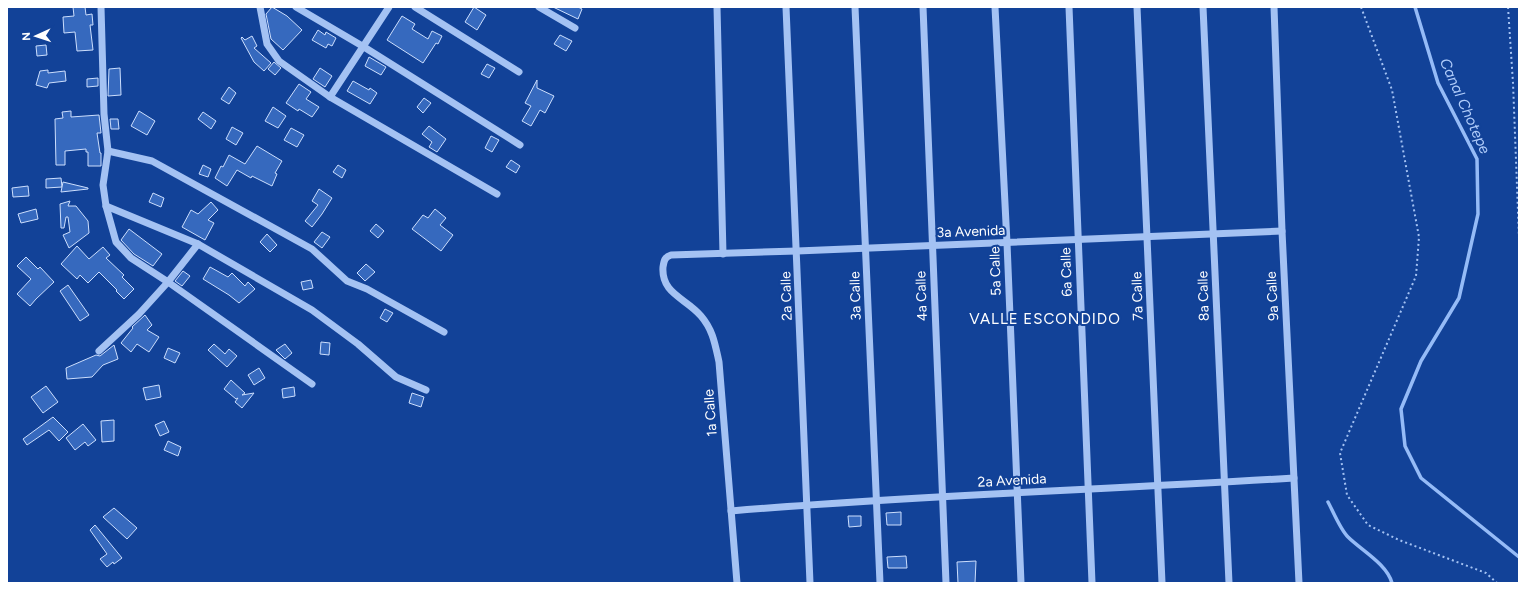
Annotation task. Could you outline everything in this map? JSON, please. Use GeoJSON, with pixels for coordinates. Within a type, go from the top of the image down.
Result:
{"type":"FeatureCollection","features":[{"type":"Feature","properties":{"kind":"street"},"geometry":{"type":"LineString","coordinates":[[102,7],[104,114],[108,151],[103,185],[106,206],[116,242],[131,258],[168,282],[312,384]]}},
{"type":"Feature","properties":{"kind":"street"},"geometry":{"type":"LineString","coordinates":[[260,7],[267,44],[279,61],[330,97],[497,194]]}},
{"type":"Feature","properties":{"kind":"street"},"geometry":{"type":"LineString","coordinates":[[296,7],[364,47],[520,145]]}},
{"type":"Feature","properties":{"kind":"street"},"geometry":{"type":"LineString","coordinates":[[330,97],[389,7]]}},
{"type":"Feature","properties":{"kind":"street"},"geometry":{"type":"LineString","coordinates":[[415,7],[519,72]]}},
{"type":"Feature","properties":{"kind":"street"},"geometry":{"type":"LineString","coordinates":[[539,7],[550,10],[575,28]]}},
{"type":"Feature","properties":{"kind":"street"},"geometry":{"type":"LineString","coordinates":[[717,7],[722,254]]}},
{"type":"Feature","properties":{"kind":"street","name":"2a Calle"},"geometry":{"type":"LineString","coordinates":[[786,7],[810,583]]}},
{"type":"Feature","properties":{"kind":"street","name":"3a Calle"},"geometry":{"type":"LineString","coordinates":[[856,7],[880,583]]}},
{"type":"Feature","properties":{"kind":"street","name":"4a Calle"},"geometry":{"type":"LineString","coordinates":[[923,7],[946,583]]}},
{"type":"Feature","properties":{"kind":"street","name":"5a Calle"},"geometry":{"type":"LineString","coordinates":[[995,7],[1007,243],[1021,583]]}},
{"type":"Feature","properties":{"kind":"street","name":"6a Calle"},"geometry":{"type":"LineString","coordinates":[[1069,7],[1087,489],[1092,583]]}},
{"type":"Feature","properties":{"kind":"street","name":"7a Calle"},"geometry":{"type":"LineString","coordinates":[[1137,7],[1162,583]]}},
{"type":"Feature","properties":{"kind":"street","name":"8a Calle"},"geometry":{"type":"LineString","coordinates":[[1203,7],[1229,583]]}},
{"type":"Feature","properties":{"kind":"street","name":"9a Calle"},"geometry":{"type":"LineString","coordinates":[[1274,7],[1282,231],[1299,583]]}},
{"type":"Feature","properties":{"kind":"street"},"geometry":{"type":"LineString","coordinates":[[108,151],[152,161],[312,249],[347,281],[367,289],[444,332]]}},
{"type":"Feature","properties":{"kind":"street"},"geometry":{"type":"LineString","coordinates":[[106,206],[198,244],[312,310],[358,344],[396,377],[426,390]]}},
{"type":"Feature","properties":{"kind":"street","name":"3a Avenida"},"geometry":{"type":"LineString","coordinates":[[664,261],[666,257],[671,255],[1282,231]]}},
{"type":"Feature","properties":{"kind":"street"},"geometry":{"type":"LineString","coordinates":[[99,351],[139,314],[168,282],[198,244]]}},
{"type":"Feature","properties":{"kind":"street","name":"1a Calle"},"geometry":{"type":"LineString","coordinates":[[664,261],[663,278],[669,290],[701,315],[713,334],[719,362],[737,583]]}},
{"type":"Feature","properties":{"kind":"street","name":"2a Avenida"},"geometry":{"type":"LineString","coordinates":[[731,511],[807,504],[942,496],[1294,478]]}},
{"type":"Feature","properties":{"kind":"path"},"geometry":{"type":"LineString","coordinates":[[1361,7],[1392,90],[1419,237],[1416,276],[1340,454],[1347,495],[1368,525],[1399,540],[1486,573],[1497,583]]}},
{"type":"Feature","properties":{"kind":"path"},"geometry":{"type":"LineString","coordinates":[[1508,7],[1513,83],[1519,238]]}},
{"type":"Feature","properties":{"kind":"building"},"geometry":{"type":"Polygon","coordinates":[[[73,7],[85,7],[86,15],[92,14],[93,25],[90,25],[93,50],[77,51],[75,32],[64,33],[63,17],[74,16],[73,7]]]}},
{"type":"Feature","properties":{"kind":"building"},"geometry":{"type":"Polygon","coordinates":[[[272,7],[287,16],[302,30],[283,50],[271,39],[266,14],[272,7]]]}},
{"type":"Feature","properties":{"kind":"building"},"geometry":{"type":"Polygon","coordinates":[[[474,7],[486,15],[477,30],[465,22],[474,7]]]}},
{"type":"Feature","properties":{"kind":"building"},"geometry":{"type":"Polygon","coordinates":[[[553,7],[578,7],[582,9],[578,19],[553,7]]]}},
{"type":"Feature","properties":{"kind":"building"},"geometry":{"type":"Polygon","coordinates":[[[402,16],[415,24],[412,29],[428,39],[432,31],[442,36],[438,44],[436,43],[423,63],[387,40],[402,16]]]}},
{"type":"Feature","properties":{"kind":"building"},"geometry":{"type":"Polygon","coordinates":[[[318,30],[325,35],[326,32],[336,38],[332,46],[328,44],[326,48],[312,40],[318,30]]]}},
{"type":"Feature","properties":{"kind":"building"},"geometry":{"type":"Polygon","coordinates":[[[560,35],[572,41],[566,51],[554,44],[560,35]]]}},
{"type":"Feature","properties":{"kind":"building"},"geometry":{"type":"Polygon","coordinates":[[[252,36],[257,46],[254,48],[271,63],[264,71],[254,62],[241,38],[242,37],[245,40],[252,36]]]}},
{"type":"Feature","properties":{"kind":"building"},"geometry":{"type":"Polygon","coordinates":[[[46,45],[47,55],[37,56],[36,46],[46,45]]]}},
{"type":"Feature","properties":{"kind":"building"},"geometry":{"type":"Polygon","coordinates":[[[369,57],[386,67],[381,75],[365,66],[369,57]]]}},
{"type":"Feature","properties":{"kind":"building"},"geometry":{"type":"Polygon","coordinates":[[[274,62],[281,68],[275,75],[268,69],[274,62]]]}},
{"type":"Feature","properties":{"kind":"building"},"geometry":{"type":"Polygon","coordinates":[[[487,64],[495,68],[489,78],[481,74],[487,64]]]}},
{"type":"Feature","properties":{"kind":"building"},"geometry":{"type":"Polygon","coordinates":[[[120,68],[121,95],[108,96],[109,69],[120,68]]]}},
{"type":"Feature","properties":{"kind":"building"},"geometry":{"type":"Polygon","coordinates":[[[320,68],[332,76],[325,87],[313,79],[320,68]]]}},
{"type":"Feature","properties":{"kind":"building"},"geometry":{"type":"Polygon","coordinates":[[[48,70],[48,73],[65,71],[66,81],[49,83],[47,88],[36,85],[40,71],[48,70]]]}},
{"type":"Feature","properties":{"kind":"building"},"geometry":{"type":"Polygon","coordinates":[[[98,78],[98,86],[87,87],[87,79],[98,78]]]}},
{"type":"Feature","properties":{"kind":"building"},"geometry":{"type":"Polygon","coordinates":[[[537,80],[537,88],[554,96],[545,113],[540,110],[531,126],[522,121],[531,106],[525,103],[537,80]]]}},
{"type":"Feature","properties":{"kind":"building"},"geometry":{"type":"Polygon","coordinates":[[[353,81],[369,90],[370,88],[377,93],[370,104],[347,91],[353,81]]]}},
{"type":"Feature","properties":{"kind":"building"},"geometry":{"type":"Polygon","coordinates":[[[299,84],[311,92],[306,99],[319,107],[312,117],[299,109],[298,111],[286,103],[299,84]]]}},
{"type":"Feature","properties":{"kind":"building"},"geometry":{"type":"Polygon","coordinates":[[[229,87],[236,93],[229,104],[221,99],[229,87]]]}},
{"type":"Feature","properties":{"kind":"building"},"geometry":{"type":"Polygon","coordinates":[[[424,98],[431,103],[423,113],[417,107],[424,98]]]}},
{"type":"Feature","properties":{"kind":"building"},"geometry":{"type":"Polygon","coordinates":[[[273,107],[286,116],[278,128],[265,121],[273,107]]]}},
{"type":"Feature","properties":{"kind":"building"},"geometry":{"type":"Polygon","coordinates":[[[71,111],[71,117],[99,115],[101,133],[97,133],[101,153],[101,166],[88,166],[88,152],[86,152],[86,149],[65,151],[65,165],[56,165],[55,119],[63,118],[62,112],[71,111]]]}},
{"type":"Feature","properties":{"kind":"building"},"geometry":{"type":"Polygon","coordinates":[[[139,111],[155,121],[147,135],[131,126],[139,111]]]}},
{"type":"Feature","properties":{"kind":"building"},"geometry":{"type":"Polygon","coordinates":[[[203,112],[216,121],[211,129],[198,119],[203,112]]]}},
{"type":"Feature","properties":{"kind":"building"},"geometry":{"type":"Polygon","coordinates":[[[110,119],[118,119],[119,129],[111,129],[110,119]]]}},
{"type":"Feature","properties":{"kind":"building"},"geometry":{"type":"Polygon","coordinates":[[[429,126],[446,139],[437,152],[429,147],[432,142],[422,134],[429,126]]]}},
{"type":"Feature","properties":{"kind":"building"},"geometry":{"type":"Polygon","coordinates":[[[232,127],[243,133],[236,145],[226,139],[232,127]]]}},
{"type":"Feature","properties":{"kind":"building"},"geometry":{"type":"Polygon","coordinates":[[[291,128],[304,135],[297,147],[284,140],[291,128]]]}},
{"type":"Feature","properties":{"kind":"building"},"geometry":{"type":"Polygon","coordinates":[[[491,136],[499,140],[492,152],[485,148],[491,136]]]}},
{"type":"Feature","properties":{"kind":"building"},"geometry":{"type":"Polygon","coordinates":[[[257,146],[282,161],[275,173],[277,174],[272,186],[252,176],[251,178],[237,170],[227,186],[215,178],[229,155],[245,164],[257,146]]]}},
{"type":"Feature","properties":{"kind":"building"},"geometry":{"type":"Polygon","coordinates":[[[511,160],[520,166],[516,173],[506,167],[511,160]]]}},
{"type":"Feature","properties":{"kind":"building"},"geometry":{"type":"Polygon","coordinates":[[[203,165],[211,169],[208,177],[199,174],[203,165]]]}},
{"type":"Feature","properties":{"kind":"building"},"geometry":{"type":"Polygon","coordinates":[[[338,165],[346,170],[342,178],[333,172],[338,165]]]}},
{"type":"Feature","properties":{"kind":"building"},"geometry":{"type":"Polygon","coordinates":[[[61,178],[62,187],[46,188],[46,179],[61,178]]]}},
{"type":"Feature","properties":{"kind":"building"},"geometry":{"type":"Polygon","coordinates":[[[63,182],[88,188],[88,189],[61,192],[63,182]]]}},
{"type":"Feature","properties":{"kind":"building"},"geometry":{"type":"Polygon","coordinates":[[[28,186],[29,196],[13,197],[12,188],[28,186]]]}},
{"type":"Feature","properties":{"kind":"building"},"geometry":{"type":"Polygon","coordinates":[[[319,189],[332,198],[312,227],[305,221],[318,205],[312,201],[319,189]]]}},
{"type":"Feature","properties":{"kind":"building"},"geometry":{"type":"Polygon","coordinates":[[[153,193],[164,198],[161,207],[149,202],[153,193]]]}},
{"type":"Feature","properties":{"kind":"building"},"geometry":{"type":"Polygon","coordinates":[[[70,201],[68,206],[76,206],[88,221],[89,233],[69,248],[63,235],[70,232],[68,217],[66,217],[64,228],[61,228],[60,204],[70,201]]]}},
{"type":"Feature","properties":{"kind":"building"},"geometry":{"type":"Polygon","coordinates":[[[211,202],[218,210],[208,220],[214,223],[205,240],[182,227],[191,210],[198,214],[211,202]]]}},
{"type":"Feature","properties":{"kind":"building"},"geometry":{"type":"Polygon","coordinates":[[[36,209],[38,219],[21,223],[18,214],[36,209]]]}},
{"type":"Feature","properties":{"kind":"building"},"geometry":{"type":"Polygon","coordinates":[[[435,209],[446,218],[440,225],[453,235],[441,251],[412,229],[423,215],[428,218],[435,209]]]}},
{"type":"Feature","properties":{"kind":"building"},"geometry":{"type":"Polygon","coordinates":[[[376,224],[384,231],[378,238],[370,231],[376,224]]]}},
{"type":"Feature","properties":{"kind":"building"},"geometry":{"type":"Polygon","coordinates":[[[129,229],[162,254],[153,266],[134,254],[121,240],[129,229]]]}},
{"type":"Feature","properties":{"kind":"building"},"geometry":{"type":"Polygon","coordinates":[[[322,232],[330,237],[322,248],[314,242],[322,232]]]}},
{"type":"Feature","properties":{"kind":"building"},"geometry":{"type":"Polygon","coordinates":[[[267,234],[277,245],[270,252],[260,242],[267,234]]]}},
{"type":"Feature","properties":{"kind":"building"},"geometry":{"type":"Polygon","coordinates":[[[77,246],[89,259],[103,247],[110,255],[106,258],[124,275],[122,277],[134,289],[124,299],[99,272],[88,283],[80,275],[77,279],[61,264],[77,246]]]}},
{"type":"Feature","properties":{"kind":"building"},"geometry":{"type":"Polygon","coordinates":[[[26,257],[38,269],[40,267],[54,282],[30,306],[17,294],[31,279],[17,266],[26,257]]]}},
{"type":"Feature","properties":{"kind":"building"},"geometry":{"type":"Polygon","coordinates":[[[366,264],[375,272],[365,281],[357,273],[366,264]]]}},
{"type":"Feature","properties":{"kind":"building"},"geometry":{"type":"Polygon","coordinates":[[[210,267],[228,277],[232,273],[245,286],[248,282],[255,289],[239,303],[203,279],[210,267]]]}},
{"type":"Feature","properties":{"kind":"building"},"geometry":{"type":"Polygon","coordinates":[[[183,271],[190,276],[182,286],[175,281],[183,271]]]}},
{"type":"Feature","properties":{"kind":"building"},"geometry":{"type":"Polygon","coordinates":[[[311,280],[313,288],[303,290],[301,282],[311,280]]]}},
{"type":"Feature","properties":{"kind":"building"},"geometry":{"type":"Polygon","coordinates":[[[68,285],[89,315],[80,321],[60,291],[68,285]]]}},
{"type":"Feature","properties":{"kind":"building"},"geometry":{"type":"Polygon","coordinates":[[[385,309],[393,313],[387,322],[380,318],[385,309]]]}},
{"type":"Feature","properties":{"kind":"building"},"geometry":{"type":"Polygon","coordinates":[[[145,315],[152,325],[147,330],[159,337],[149,352],[137,344],[131,352],[121,343],[133,328],[132,327],[145,315]]]}},
{"type":"Feature","properties":{"kind":"building"},"geometry":{"type":"Polygon","coordinates":[[[321,342],[330,343],[329,355],[320,354],[321,342]]]}},
{"type":"Feature","properties":{"kind":"building"},"geometry":{"type":"Polygon","coordinates":[[[214,344],[225,354],[229,349],[237,356],[227,367],[208,350],[214,344]]]}},
{"type":"Feature","properties":{"kind":"building"},"geometry":{"type":"Polygon","coordinates":[[[285,344],[292,353],[285,359],[276,350],[285,344]]]}},
{"type":"Feature","properties":{"kind":"building"},"geometry":{"type":"Polygon","coordinates":[[[114,345],[118,359],[103,365],[92,377],[67,379],[66,368],[96,355],[100,356],[114,345]]]}},
{"type":"Feature","properties":{"kind":"building"},"geometry":{"type":"Polygon","coordinates":[[[168,348],[180,353],[175,363],[164,358],[168,348]]]}},
{"type":"Feature","properties":{"kind":"building"},"geometry":{"type":"Polygon","coordinates":[[[259,368],[265,378],[254,385],[248,375],[259,368]]]}},
{"type":"Feature","properties":{"kind":"building"},"geometry":{"type":"Polygon","coordinates":[[[231,380],[245,393],[242,395],[254,393],[242,408],[235,402],[238,398],[236,399],[224,389],[231,380]]]}},
{"type":"Feature","properties":{"kind":"building"},"geometry":{"type":"Polygon","coordinates":[[[159,385],[161,397],[146,400],[143,388],[159,385]]]}},
{"type":"Feature","properties":{"kind":"building"},"geometry":{"type":"Polygon","coordinates":[[[46,386],[58,402],[43,413],[31,397],[46,386]]]}},
{"type":"Feature","properties":{"kind":"building"},"geometry":{"type":"Polygon","coordinates":[[[294,387],[295,396],[283,398],[282,389],[294,387]]]}},
{"type":"Feature","properties":{"kind":"building"},"geometry":{"type":"Polygon","coordinates":[[[412,393],[424,397],[421,407],[409,403],[412,393]]]}},
{"type":"Feature","properties":{"kind":"building"},"geometry":{"type":"Polygon","coordinates":[[[53,417],[68,432],[59,441],[49,430],[27,445],[23,439],[53,417]]]}},
{"type":"Feature","properties":{"kind":"building"},"geometry":{"type":"Polygon","coordinates":[[[114,420],[114,441],[102,442],[101,421],[114,420]]]}},
{"type":"Feature","properties":{"kind":"building"},"geometry":{"type":"Polygon","coordinates":[[[164,421],[169,432],[160,436],[155,425],[164,421]]]}},
{"type":"Feature","properties":{"kind":"building"},"geometry":{"type":"Polygon","coordinates":[[[83,424],[96,440],[88,446],[85,442],[75,450],[66,438],[83,424]]]}},
{"type":"Feature","properties":{"kind":"building"},"geometry":{"type":"Polygon","coordinates":[[[168,441],[181,447],[178,456],[164,450],[168,441]]]}},
{"type":"Feature","properties":{"kind":"building"},"geometry":{"type":"Polygon","coordinates":[[[114,508],[137,528],[127,539],[103,517],[114,508]]]}},
{"type":"Feature","properties":{"kind":"building"},"geometry":{"type":"Polygon","coordinates":[[[901,512],[901,525],[887,525],[886,513],[901,512]]]}},
{"type":"Feature","properties":{"kind":"building"},"geometry":{"type":"Polygon","coordinates":[[[848,516],[861,516],[861,526],[849,527],[848,516]]]}},
{"type":"Feature","properties":{"kind":"building"},"geometry":{"type":"Polygon","coordinates":[[[95,525],[122,558],[114,564],[113,562],[107,567],[100,559],[107,554],[90,530],[95,525]]]}},
{"type":"Feature","properties":{"kind":"building"},"geometry":{"type":"Polygon","coordinates":[[[906,556],[907,568],[888,568],[887,557],[906,556]]]}},
{"type":"Feature","properties":{"kind":"building"},"geometry":{"type":"Polygon","coordinates":[[[976,561],[975,583],[958,583],[957,562],[976,561]]]}},
{"type":"Feature","properties":{"kind":"waterway","name":"Canal Chotepe"},"geometry":{"type":"LineString","coordinates":[[1415,7],[1438,83],[1477,159],[1478,214],[1459,298],[1421,361],[1401,409],[1405,446],[1421,478],[1519,557]]}},
{"type":"Feature","properties":{"kind":"waterway"},"geometry":{"type":"LineString","coordinates":[[1328,502],[1345,534],[1385,570],[1392,583]]}},
{"type":"Feature","properties":{"kind":"district","name":"VALLE ESCONDIDO"},"geometry":{"type":"Point","coordinates":[1045,319]}}]}
